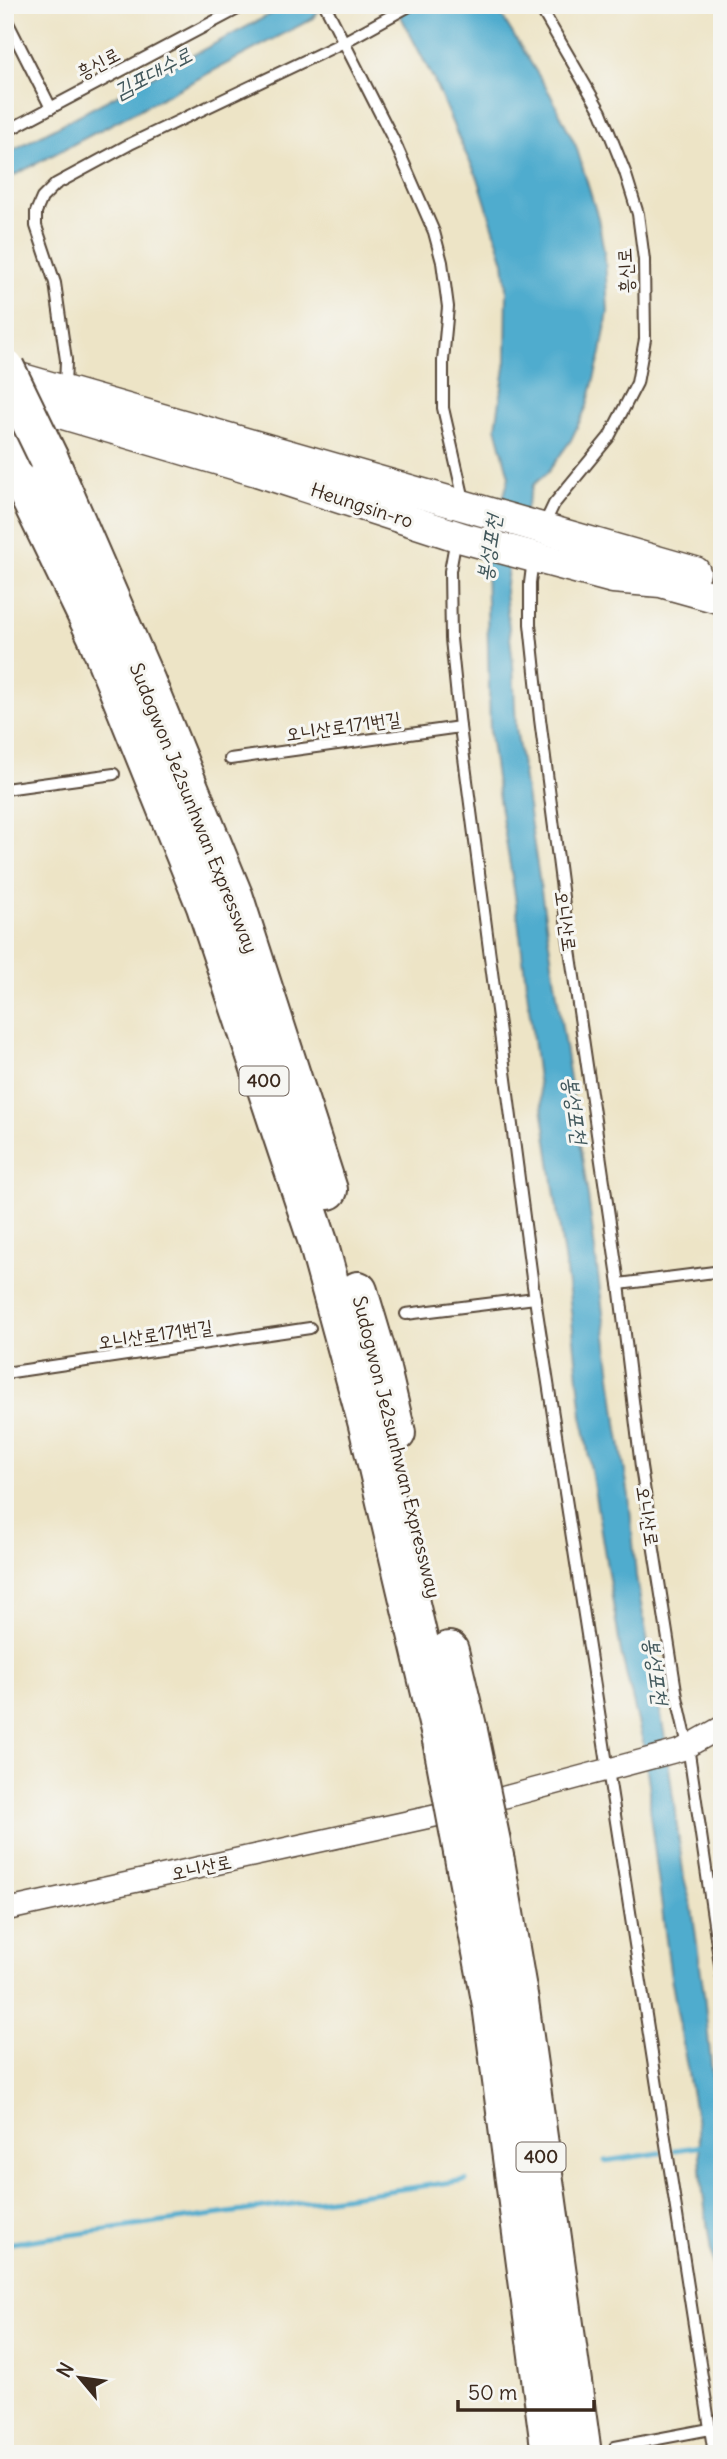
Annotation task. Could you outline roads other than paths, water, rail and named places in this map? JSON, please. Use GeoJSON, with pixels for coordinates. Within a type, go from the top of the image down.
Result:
{"type":"FeatureCollection","features":[{"type":"Feature","properties":{"kind":"highway","name":"Sudogwon Je2sunhwan Expressway"},"geometry":{"type":"LineString","coordinates":[[5,368],[49,459],[145,680],[238,911],[313,1139],[380,1365],[416,1522],[481,1865],[519,2001],[598,2450]]}},
{"type":"Feature","properties":{"kind":"highway","name":"Sudogwon Je2sunhwan Expressway"},"geometry":{"type":"LineString","coordinates":[[6,448],[96,634],[215,933],[318,1242],[455,1735]]}},
{"type":"Feature","properties":{"kind":"highway","name":"Sudogwon Je2sunhwan Expressway"},"geometry":{"type":"LineString","coordinates":[[481,1865],[492,2006],[551,2454]]}},
{"type":"Feature","properties":{"kind":"main road","name":"Heungsin-ro"},"geometry":{"type":"LineString","coordinates":[[5,374],[722,579]]}},
{"type":"Feature","properties":{"kind":"main road","name":"Heungsin-ro"},"geometry":{"type":"LineString","coordinates":[[5,397],[257,471],[460,537],[613,578],[661,582],[722,599]]}},
{"type":"Feature","properties":{"kind":"street"},"geometry":{"type":"LineString","coordinates":[[505,1797],[684,1748],[722,1727]]}},
{"type":"Feature","properties":{"kind":"street","name":"오니산로"},"geometry":{"type":"LineString","coordinates":[[5,1910],[439,1815]]}},
{"type":"Feature","properties":{"kind":"lane","name":"흥신로"},"geometry":{"type":"LineString","coordinates":[[5,132],[244,5]]}},
{"type":"Feature","properties":{"kind":"lane"},"geometry":{"type":"LineString","coordinates":[[325,5],[347,39],[434,232],[442,262],[448,307],[443,361],[443,408],[449,444],[470,508]]}},
{"type":"Feature","properties":{"kind":"lane"},"geometry":{"type":"LineString","coordinates":[[65,391],[66,360],[59,305],[55,283],[36,226],[36,212],[42,198],[56,184],[130,144],[411,5]]}},
{"type":"Feature","properties":{"kind":"lane","name":"흥신로"},"geometry":{"type":"LineString","coordinates":[[537,526],[609,437],[637,383],[645,339],[644,260],[638,214],[625,172],[601,112],[539,5]]}},
{"type":"Feature","properties":{"kind":"lane"},"geometry":{"type":"LineString","coordinates":[[5,17],[51,108]]}},
{"type":"Feature","properties":{"kind":"lane"},"geometry":{"type":"LineString","coordinates":[[460,537],[450,571],[452,639],[460,727],[535,1298],[612,1768],[714,2454]]}},
{"type":"Feature","properties":{"kind":"lane","name":"오니산로"},"geometry":{"type":"LineString","coordinates":[[529,555],[530,624],[568,936],[619,1284],[641,1467],[722,1978]]}},
{"type":"Feature","properties":{"kind":"lane","name":"오니산로171번길"},"geometry":{"type":"LineString","coordinates":[[230,759],[460,727]]}},
{"type":"Feature","properties":{"kind":"lane"},"geometry":{"type":"LineString","coordinates":[[5,789],[114,774]]}},
{"type":"Feature","properties":{"kind":"lane"},"geometry":{"type":"LineString","coordinates":[[619,1284],[722,1271]]}},
{"type":"Feature","properties":{"kind":"lane"},"geometry":{"type":"LineString","coordinates":[[406,1314],[535,1298]]}},
{"type":"Feature","properties":{"kind":"lane","name":"오니산로171번길"},"geometry":{"type":"LineString","coordinates":[[5,1374],[310,1328]]}},
{"type":"Feature","properties":{"kind":"lane"},"geometry":{"type":"LineString","coordinates":[[598,2450],[710,2429]]}},
{"type":"Feature","properties":{"kind":"water"},"geometry":{"type":"Polygon","coordinates":[[[288,5],[314,5],[318,12],[312,19],[5,180],[5,154],[288,5]]]}},
{"type":"Feature","properties":{"kind":"water"},"geometry":{"type":"Polygon","coordinates":[[[395,5],[495,5],[550,94],[576,146],[598,218],[605,257],[608,312],[601,353],[587,406],[571,440],[548,472],[533,485],[508,569],[505,592],[513,664],[516,728],[588,1196],[629,1496],[636,1576],[665,1738],[684,1878],[692,1908],[712,2074],[722,2130],[722,2332],[703,2193],[698,2130],[670,1971],[643,1742],[621,1652],[582,1416],[569,1292],[515,895],[490,734],[486,562],[509,477],[496,427],[506,361],[507,289],[504,262],[478,178],[433,78],[395,5]]]}},
{"type":"Feature","properties":{"kind":"waterway"},"geometry":{"type":"LineString","coordinates":[[675,2150],[703,2146]]}},
{"type":"Feature","properties":{"kind":"waterway"},"geometry":{"type":"LineString","coordinates":[[605,2161],[660,2153]]}},
{"type":"Feature","properties":{"kind":"waterway"},"geometry":{"type":"LineString","coordinates":[[5,2244],[466,2180]]}},
{"type":"Feature","properties":{"kind":"water label","name":"김포대수로"},"geometry":{"type":"Point","coordinates":[153,73]}},
{"type":"Feature","properties":{"kind":"water label","name":"봉성포천"},"geometry":{"type":"Point","coordinates":[489,548]}},
{"type":"Feature","properties":{"kind":"water label","name":"봉성포천"},"geometry":{"type":"Point","coordinates":[575,1110]}},
{"type":"Feature","properties":{"kind":"water label","name":"봉성포천"},"geometry":{"type":"Point","coordinates":[656,1671]}}]}
